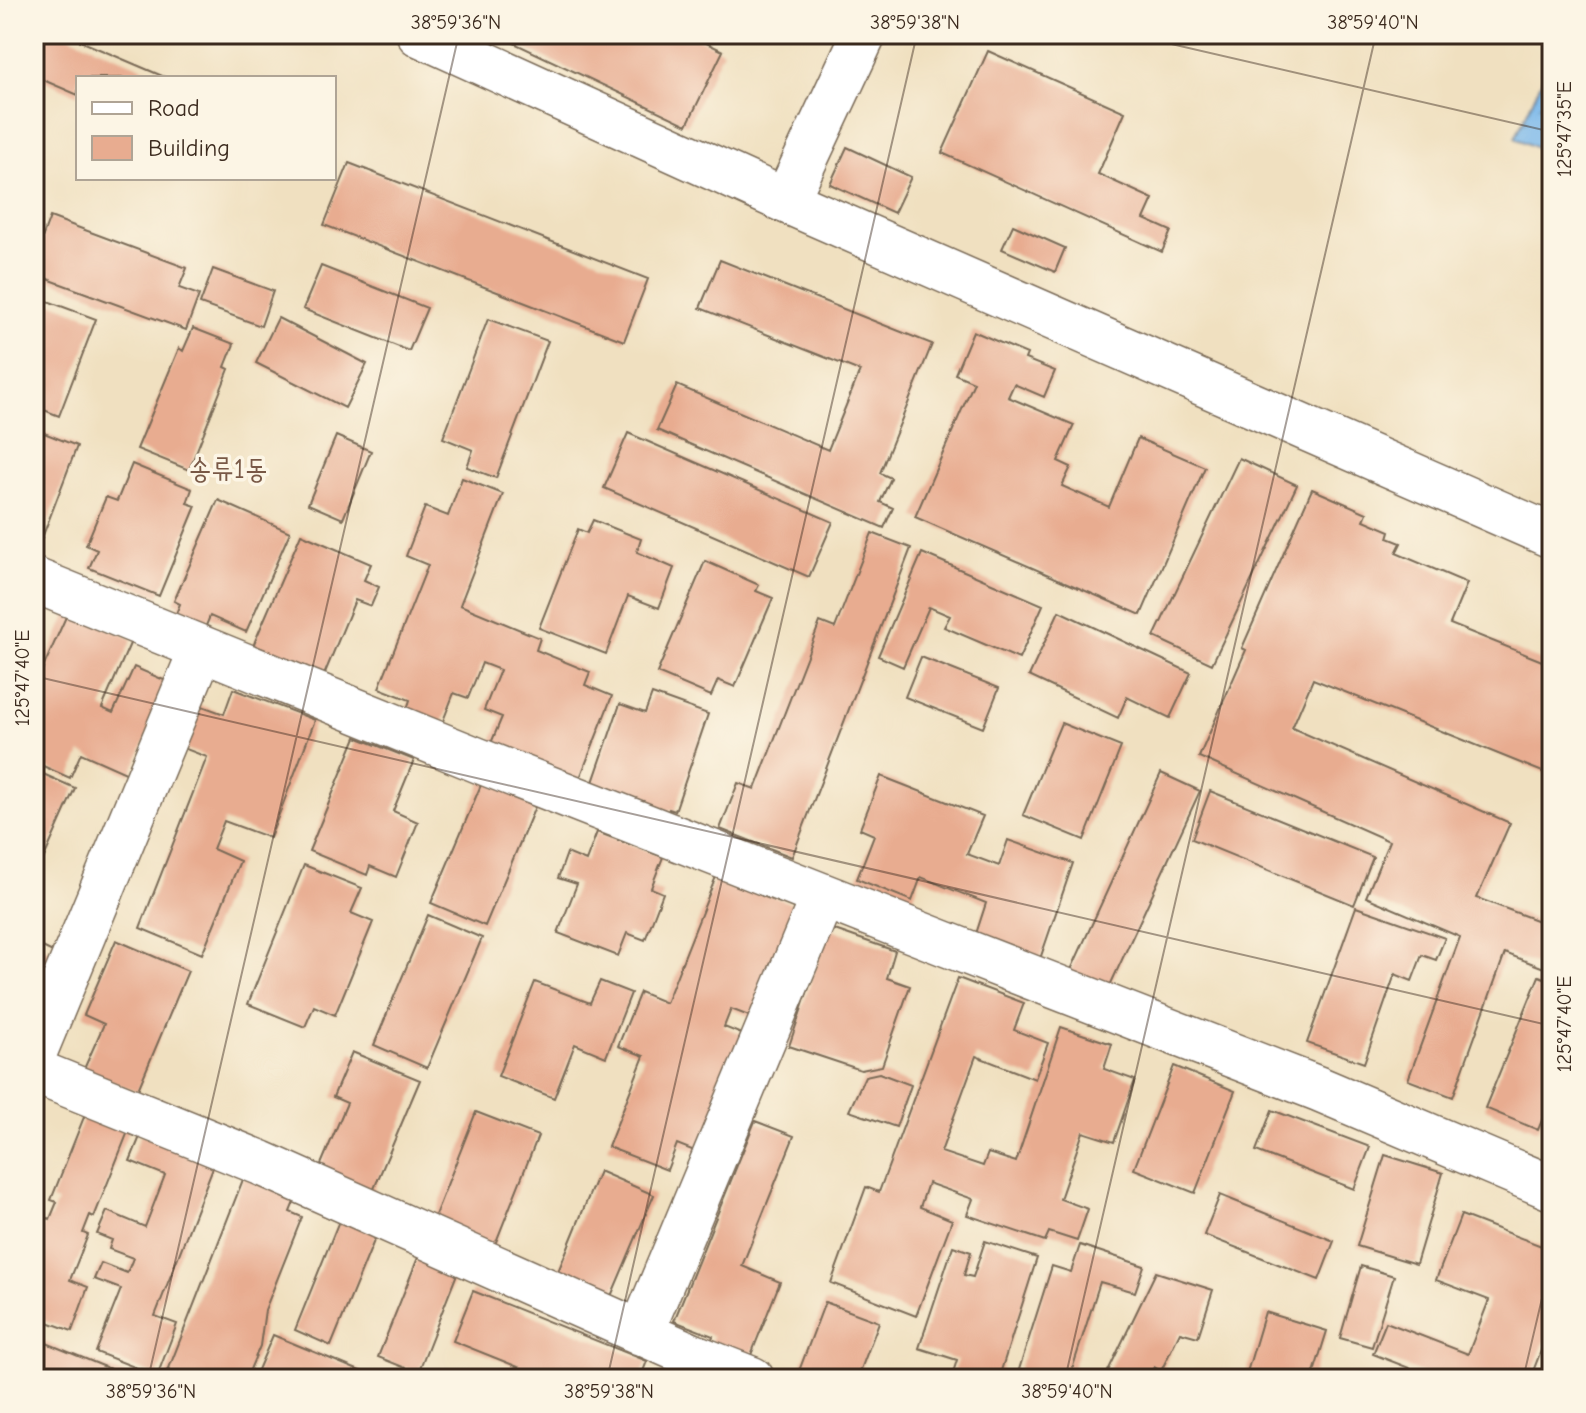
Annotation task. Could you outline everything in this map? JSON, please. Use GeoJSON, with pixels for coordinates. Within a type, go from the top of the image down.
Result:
{"type":"FeatureCollection","features":[{"type":"Feature","properties":{"kind":"street"},"geometry":{"type":"LineString","coordinates":[[419,34],[795,183],[1552,536]]}},
{"type":"Feature","properties":{"kind":"street"},"geometry":{"type":"LineString","coordinates":[[795,183],[864,34]]}},
{"type":"Feature","properties":{"kind":"street"},"geometry":{"type":"LineString","coordinates":[[34,580],[480,761],[1319,1089],[1552,1188]]}},
{"type":"Feature","properties":{"kind":"street"},"geometry":{"type":"LineString","coordinates":[[34,1054],[202,648]]}},
{"type":"Feature","properties":{"kind":"street"},"geometry":{"type":"LineString","coordinates":[[641,1333],[823,896]]}},
{"type":"Feature","properties":{"kind":"street"},"geometry":{"type":"LineString","coordinates":[[34,1071],[261,1163],[691,1355],[752,1379]]}},
{"type":"Feature","properties":{"kind":"water"},"geometry":{"type":"Polygon","coordinates":[[[1552,64],[1552,155],[1515,138],[1552,64]]]}},
{"type":"Feature","properties":{"kind":"building"},"geometry":{"type":"Polygon","coordinates":[[[44,34],[64,34],[162,76],[76,76],[76,94],[34,76],[34,59],[44,34]]]}},
{"type":"Feature","properties":{"kind":"building"},"geometry":{"type":"Polygon","coordinates":[[[495,34],[688,34],[723,51],[687,125],[495,34]]]}},
{"type":"Feature","properties":{"kind":"building"},"geometry":{"type":"Polygon","coordinates":[[[988,51],[1125,112],[1098,174],[1153,199],[1144,219],[1171,231],[1162,252],[942,153],[988,51]]]}},
{"type":"Feature","properties":{"kind":"building"},"geometry":{"type":"Polygon","coordinates":[[[847,147],[911,177],[894,213],[830,184],[847,147]]]}},
{"type":"Feature","properties":{"kind":"building"},"geometry":{"type":"Polygon","coordinates":[[[349,163],[648,279],[624,341],[324,225],[349,163]]]}},
{"type":"Feature","properties":{"kind":"building"},"geometry":{"type":"Polygon","coordinates":[[[50,217],[187,268],[179,288],[199,295],[186,330],[34,274],[34,260],[50,217]]]}},
{"type":"Feature","properties":{"kind":"building"},"geometry":{"type":"Polygon","coordinates":[[[1013,225],[1065,248],[1055,272],[1002,249],[1013,225]]]}},
{"type":"Feature","properties":{"kind":"building"},"geometry":{"type":"Polygon","coordinates":[[[720,260],[932,344],[880,473],[891,478],[880,502],[893,508],[884,528],[657,430],[677,385],[828,450],[860,371],[700,308],[720,260]]]}},
{"type":"Feature","properties":{"kind":"building"},"geometry":{"type":"Polygon","coordinates":[[[321,266],[427,308],[409,351],[303,309],[321,266]]]}},
{"type":"Feature","properties":{"kind":"building"},"geometry":{"type":"Polygon","coordinates":[[[213,269],[273,291],[261,326],[200,304],[213,269]]]}},
{"type":"Feature","properties":{"kind":"building"},"geometry":{"type":"Polygon","coordinates":[[[42,299],[96,319],[59,416],[34,406],[34,322],[42,299]]]}},
{"type":"Feature","properties":{"kind":"building"},"geometry":{"type":"Polygon","coordinates":[[[278,318],[367,364],[345,408],[256,363],[278,318]]]}},
{"type":"Feature","properties":{"kind":"building"},"geometry":{"type":"Polygon","coordinates":[[[488,319],[548,341],[496,478],[467,467],[473,450],[443,438],[488,319]]]}},
{"type":"Feature","properties":{"kind":"building"},"geometry":{"type":"Polygon","coordinates":[[[193,328],[234,344],[225,367],[229,369],[189,470],[137,449],[179,348],[183,351],[193,328]]]}},
{"type":"Feature","properties":{"kind":"building"},"geometry":{"type":"Polygon","coordinates":[[[973,331],[1027,354],[1025,359],[1055,371],[1044,397],[1014,384],[1008,397],[1074,425],[1058,461],[1071,467],[1062,486],[1109,507],[1138,438],[1205,467],[1141,615],[915,517],[974,382],[955,374],[973,331]]]}},
{"type":"Feature","properties":{"kind":"building"},"geometry":{"type":"Polygon","coordinates":[[[34,429],[77,446],[34,559],[34,429]]]}},
{"type":"Feature","properties":{"kind":"building"},"geometry":{"type":"Polygon","coordinates":[[[628,433],[833,522],[809,577],[604,488],[628,433]]]}},
{"type":"Feature","properties":{"kind":"building"},"geometry":{"type":"Polygon","coordinates":[[[336,436],[371,451],[343,519],[308,504],[336,436]]]}},
{"type":"Feature","properties":{"kind":"building"},"geometry":{"type":"Polygon","coordinates":[[[1239,458],[1297,485],[1212,664],[1154,637],[1239,458]]]}},
{"type":"Feature","properties":{"kind":"building"},"geometry":{"type":"Polygon","coordinates":[[[132,464],[192,489],[187,503],[196,506],[159,596],[89,568],[97,550],[86,545],[106,497],[117,501],[132,464]]]}},
{"type":"Feature","properties":{"kind":"building"},"geometry":{"type":"Polygon","coordinates":[[[462,478],[503,494],[460,605],[540,638],[536,650],[590,672],[585,685],[612,696],[578,783],[489,748],[502,717],[484,710],[500,670],[482,663],[468,698],[454,693],[441,726],[406,712],[410,700],[379,688],[428,565],[406,556],[425,507],[448,516],[462,478]]]}},
{"type":"Feature","properties":{"kind":"building"},"geometry":{"type":"Polygon","coordinates":[[[1312,489],[1367,513],[1364,520],[1390,531],[1388,538],[1401,543],[1396,553],[1467,583],[1450,624],[1552,665],[1550,775],[1313,679],[1292,728],[1510,823],[1477,898],[1552,926],[1552,971],[1505,953],[1453,1097],[1408,1080],[1460,937],[1366,897],[1389,841],[1199,757],[1246,650],[1242,648],[1312,489]]]}},
{"type":"Feature","properties":{"kind":"building"},"geometry":{"type":"Polygon","coordinates":[[[218,500],[290,532],[246,632],[210,616],[203,633],[173,621],[180,604],[174,601],[218,500]]]}},
{"type":"Feature","properties":{"kind":"building"},"geometry":{"type":"Polygon","coordinates":[[[593,520],[641,539],[637,552],[674,568],[659,608],[628,596],[606,654],[539,628],[578,529],[587,533],[593,520]]]}},
{"type":"Feature","properties":{"kind":"building"},"geometry":{"type":"Polygon","coordinates":[[[872,533],[911,548],[792,857],[720,829],[738,783],[755,789],[820,622],[835,628],[872,533]]]}},
{"type":"Feature","properties":{"kind":"building"},"geometry":{"type":"Polygon","coordinates":[[[301,534],[371,564],[364,580],[379,587],[371,606],[355,600],[322,680],[250,656],[301,534]]]}},
{"type":"Feature","properties":{"kind":"building"},"geometry":{"type":"Polygon","coordinates":[[[922,553],[1043,605],[1019,659],[944,627],[950,616],[929,607],[903,667],[878,656],[922,553]]]}},
{"type":"Feature","properties":{"kind":"building"},"geometry":{"type":"Polygon","coordinates":[[[705,561],[759,585],[756,591],[773,598],[735,687],[718,680],[711,696],[657,673],[705,561]]]}},
{"type":"Feature","properties":{"kind":"building"},"geometry":{"type":"Polygon","coordinates":[[[69,610],[132,639],[102,708],[113,713],[134,667],[171,683],[130,775],[81,753],[70,778],[34,762],[34,688],[69,610]]]}},
{"type":"Feature","properties":{"kind":"building"},"geometry":{"type":"Polygon","coordinates":[[[1059,611],[1191,673],[1170,718],[1127,697],[1118,718],[1029,676],[1059,611]]]}},
{"type":"Feature","properties":{"kind":"building"},"geometry":{"type":"Polygon","coordinates":[[[921,657],[999,688],[983,728],[905,697],[921,657]]]}},
{"type":"Feature","properties":{"kind":"building"},"geometry":{"type":"Polygon","coordinates":[[[233,689],[315,720],[270,838],[224,821],[213,849],[240,861],[202,954],[140,928],[207,757],[178,746],[194,703],[224,714],[233,689]]]}},
{"type":"Feature","properties":{"kind":"building"},"geometry":{"type":"Polygon","coordinates":[[[652,694],[708,714],[675,811],[669,809],[666,818],[590,791],[620,704],[645,713],[652,694]]]}},
{"type":"Feature","properties":{"kind":"building"},"geometry":{"type":"Polygon","coordinates":[[[1061,723],[1121,747],[1084,840],[1023,815],[1061,723]]]}},
{"type":"Feature","properties":{"kind":"building"},"geometry":{"type":"Polygon","coordinates":[[[356,737],[414,760],[393,811],[418,822],[396,877],[370,866],[367,875],[309,851],[356,737]]]}},
{"type":"Feature","properties":{"kind":"building"},"geometry":{"type":"Polygon","coordinates":[[[34,770],[75,788],[34,880],[34,770]]]}},
{"type":"Feature","properties":{"kind":"building"},"geometry":{"type":"Polygon","coordinates":[[[1161,773],[1200,791],[1108,990],[1070,972],[1161,773]]]}},
{"type":"Feature","properties":{"kind":"building"},"geometry":{"type":"Polygon","coordinates":[[[881,776],[983,816],[967,854],[999,866],[1008,840],[1073,863],[1040,959],[975,937],[986,903],[921,877],[912,901],[857,879],[874,835],[860,829],[881,776]]]}},
{"type":"Feature","properties":{"kind":"building"},"geometry":{"type":"Polygon","coordinates":[[[483,780],[537,802],[485,926],[431,903],[483,780]]]}},
{"type":"Feature","properties":{"kind":"building"},"geometry":{"type":"Polygon","coordinates":[[[1210,791],[1373,857],[1354,905],[1192,839],[1210,791]]]}},
{"type":"Feature","properties":{"kind":"building"},"geometry":{"type":"Polygon","coordinates":[[[597,832],[663,857],[651,888],[663,893],[645,940],[627,933],[618,956],[558,933],[577,884],[558,878],[567,853],[586,861],[597,832]]]}},
{"type":"Feature","properties":{"kind":"building"},"geometry":{"type":"Polygon","coordinates":[[[304,865],[362,888],[351,913],[373,922],[335,1015],[314,1006],[305,1027],[248,1004],[304,865]]]}},
{"type":"Feature","properties":{"kind":"building"},"geometry":{"type":"Polygon","coordinates":[[[717,874],[799,907],[754,1018],[731,1009],[724,1027],[749,1037],[702,1154],[677,1144],[667,1170],[608,1147],[644,1056],[618,1046],[640,992],[666,1003],[717,874]]]}},
{"type":"Feature","properties":{"kind":"building"},"geometry":{"type":"Polygon","coordinates":[[[1356,907],[1445,938],[1436,960],[1422,955],[1412,981],[1395,974],[1364,1063],[1307,1043],[1356,907]]]}},
{"type":"Feature","properties":{"kind":"building"},"geometry":{"type":"Polygon","coordinates":[[[428,915],[482,938],[427,1068],[374,1045],[428,915]]]}},
{"type":"Feature","properties":{"kind":"building"},"geometry":{"type":"Polygon","coordinates":[[[829,928],[895,951],[887,978],[910,986],[882,1066],[861,1070],[789,1046],[829,928]]]}},
{"type":"Feature","properties":{"kind":"building"},"geometry":{"type":"Polygon","coordinates":[[[116,940],[188,971],[137,1092],[84,1069],[104,1024],[84,1015],[116,940]]]}},
{"type":"Feature","properties":{"kind":"building"},"geometry":{"type":"Polygon","coordinates":[[[34,943],[57,954],[34,1005],[34,943]]]}},
{"type":"Feature","properties":{"kind":"building"},"geometry":{"type":"Polygon","coordinates":[[[1539,976],[1552,981],[1552,1096],[1538,1130],[1485,1108],[1539,976]]]}},
{"type":"Feature","properties":{"kind":"building"},"geometry":{"type":"Polygon","coordinates":[[[958,978],[1024,1003],[1014,1030],[1048,1043],[1035,1079],[976,1056],[941,1152],[983,1166],[988,1153],[1016,1162],[1061,1027],[1112,1044],[1104,1069],[1135,1080],[1114,1142],[1083,1132],[1060,1199],[1088,1209],[1077,1241],[1049,1232],[1045,1241],[967,1215],[973,1199],[928,1183],[920,1207],[952,1220],[916,1316],[831,1283],[866,1187],[879,1192],[958,978]]]}},
{"type":"Feature","properties":{"kind":"building"},"geometry":{"type":"Polygon","coordinates":[[[600,981],[631,993],[606,1057],[575,1044],[554,1098],[498,1076],[535,982],[590,1003],[600,981]]]}},
{"type":"Feature","properties":{"kind":"building"},"geometry":{"type":"Polygon","coordinates":[[[352,1052],[420,1080],[368,1203],[314,1181],[347,1103],[333,1097],[352,1052]]]}},
{"type":"Feature","properties":{"kind":"building"},"geometry":{"type":"Polygon","coordinates":[[[1174,1066],[1235,1091],[1195,1193],[1134,1169],[1174,1066]]]}},
{"type":"Feature","properties":{"kind":"building"},"geometry":{"type":"Polygon","coordinates":[[[879,1073],[911,1085],[896,1127],[849,1111],[865,1076],[879,1073]]]}},
{"type":"Feature","properties":{"kind":"building"},"geometry":{"type":"Polygon","coordinates":[[[88,1107],[131,1124],[94,1217],[90,1215],[83,1233],[88,1235],[70,1280],[88,1287],[72,1331],[34,1317],[34,1250],[57,1202],[51,1200],[88,1107]]]}},
{"type":"Feature","properties":{"kind":"building"},"geometry":{"type":"Polygon","coordinates":[[[1272,1110],[1370,1147],[1354,1189],[1256,1151],[1272,1110]]]}},
{"type":"Feature","properties":{"kind":"building"},"geometry":{"type":"Polygon","coordinates":[[[476,1112],[538,1136],[492,1252],[430,1228],[476,1112]]]}},
{"type":"Feature","properties":{"kind":"building"},"geometry":{"type":"Polygon","coordinates":[[[755,1121],[794,1136],[742,1266],[780,1282],[747,1365],[708,1349],[713,1336],[674,1321],[755,1121]]]}},
{"type":"Feature","properties":{"kind":"building"},"geometry":{"type":"Polygon","coordinates":[[[141,1134],[215,1162],[155,1316],[177,1324],[157,1376],[96,1352],[121,1289],[94,1279],[101,1263],[127,1273],[133,1258],[109,1249],[112,1240],[97,1234],[107,1211],[145,1227],[165,1175],[130,1161],[141,1134]]]}},
{"type":"Feature","properties":{"kind":"building"},"geometry":{"type":"Polygon","coordinates":[[[1385,1155],[1443,1173],[1416,1264],[1357,1246],[1385,1155]]]}},
{"type":"Feature","properties":{"kind":"building"},"geometry":{"type":"Polygon","coordinates":[[[599,1171],[654,1195],[609,1301],[555,1279],[599,1171]]]}},
{"type":"Feature","properties":{"kind":"building"},"geometry":{"type":"Polygon","coordinates":[[[244,1177],[296,1197],[290,1212],[302,1217],[265,1310],[260,1346],[246,1379],[173,1379],[166,1376],[244,1177]]]}},
{"type":"Feature","properties":{"kind":"building"},"geometry":{"type":"Polygon","coordinates":[[[1220,1195],[1334,1241],[1319,1280],[1204,1235],[1220,1195]]]}},
{"type":"Feature","properties":{"kind":"building"},"geometry":{"type":"Polygon","coordinates":[[[1461,1215],[1552,1250],[1552,1322],[1530,1379],[1437,1379],[1373,1354],[1386,1322],[1468,1354],[1489,1300],[1436,1280],[1461,1215]]]}},
{"type":"Feature","properties":{"kind":"building"},"geometry":{"type":"Polygon","coordinates":[[[341,1216],[378,1231],[331,1346],[295,1330],[341,1216]]]}},
{"type":"Feature","properties":{"kind":"building"},"geometry":{"type":"Polygon","coordinates":[[[985,1241],[1037,1258],[1000,1374],[1012,1379],[951,1379],[957,1360],[919,1348],[953,1246],[971,1252],[964,1275],[973,1277],[985,1241]]]}},
{"type":"Feature","properties":{"kind":"building"},"geometry":{"type":"Polygon","coordinates":[[[1080,1245],[1144,1266],[1135,1292],[1100,1282],[1069,1379],[1016,1379],[1052,1266],[1071,1272],[1080,1245]]]}},
{"type":"Feature","properties":{"kind":"building"},"geometry":{"type":"Polygon","coordinates":[[[421,1250],[460,1266],[418,1373],[378,1357],[421,1250]]]}},
{"type":"Feature","properties":{"kind":"building"},"geometry":{"type":"Polygon","coordinates":[[[1361,1266],[1394,1276],[1372,1347],[1340,1338],[1361,1266]]]}},
{"type":"Feature","properties":{"kind":"building"},"geometry":{"type":"Polygon","coordinates":[[[1156,1272],[1213,1290],[1198,1337],[1180,1332],[1161,1371],[1154,1367],[1148,1379],[1123,1379],[1108,1371],[1156,1272]]]}},
{"type":"Feature","properties":{"kind":"building"},"geometry":{"type":"Polygon","coordinates":[[[473,1291],[647,1361],[640,1379],[548,1379],[453,1341],[473,1291]]]}},
{"type":"Feature","properties":{"kind":"building"},"geometry":{"type":"Polygon","coordinates":[[[825,1302],[879,1322],[860,1372],[877,1379],[796,1379],[825,1302]]]}},
{"type":"Feature","properties":{"kind":"building"},"geometry":{"type":"Polygon","coordinates":[[[1265,1312],[1327,1331],[1312,1379],[1245,1379],[1265,1312]]]}},
{"type":"Feature","properties":{"kind":"building"},"geometry":{"type":"Polygon","coordinates":[[[273,1335],[319,1354],[379,1379],[254,1379],[273,1335]]]}},
{"type":"Feature","properties":{"kind":"building"},"geometry":{"type":"Polygon","coordinates":[[[34,1338],[135,1379],[34,1379],[34,1338]]]}},
{"type":"Feature","properties":{"kind":"district","name":"송류1동"},"geometry":{"type":"Point","coordinates":[228,468]}}]}
